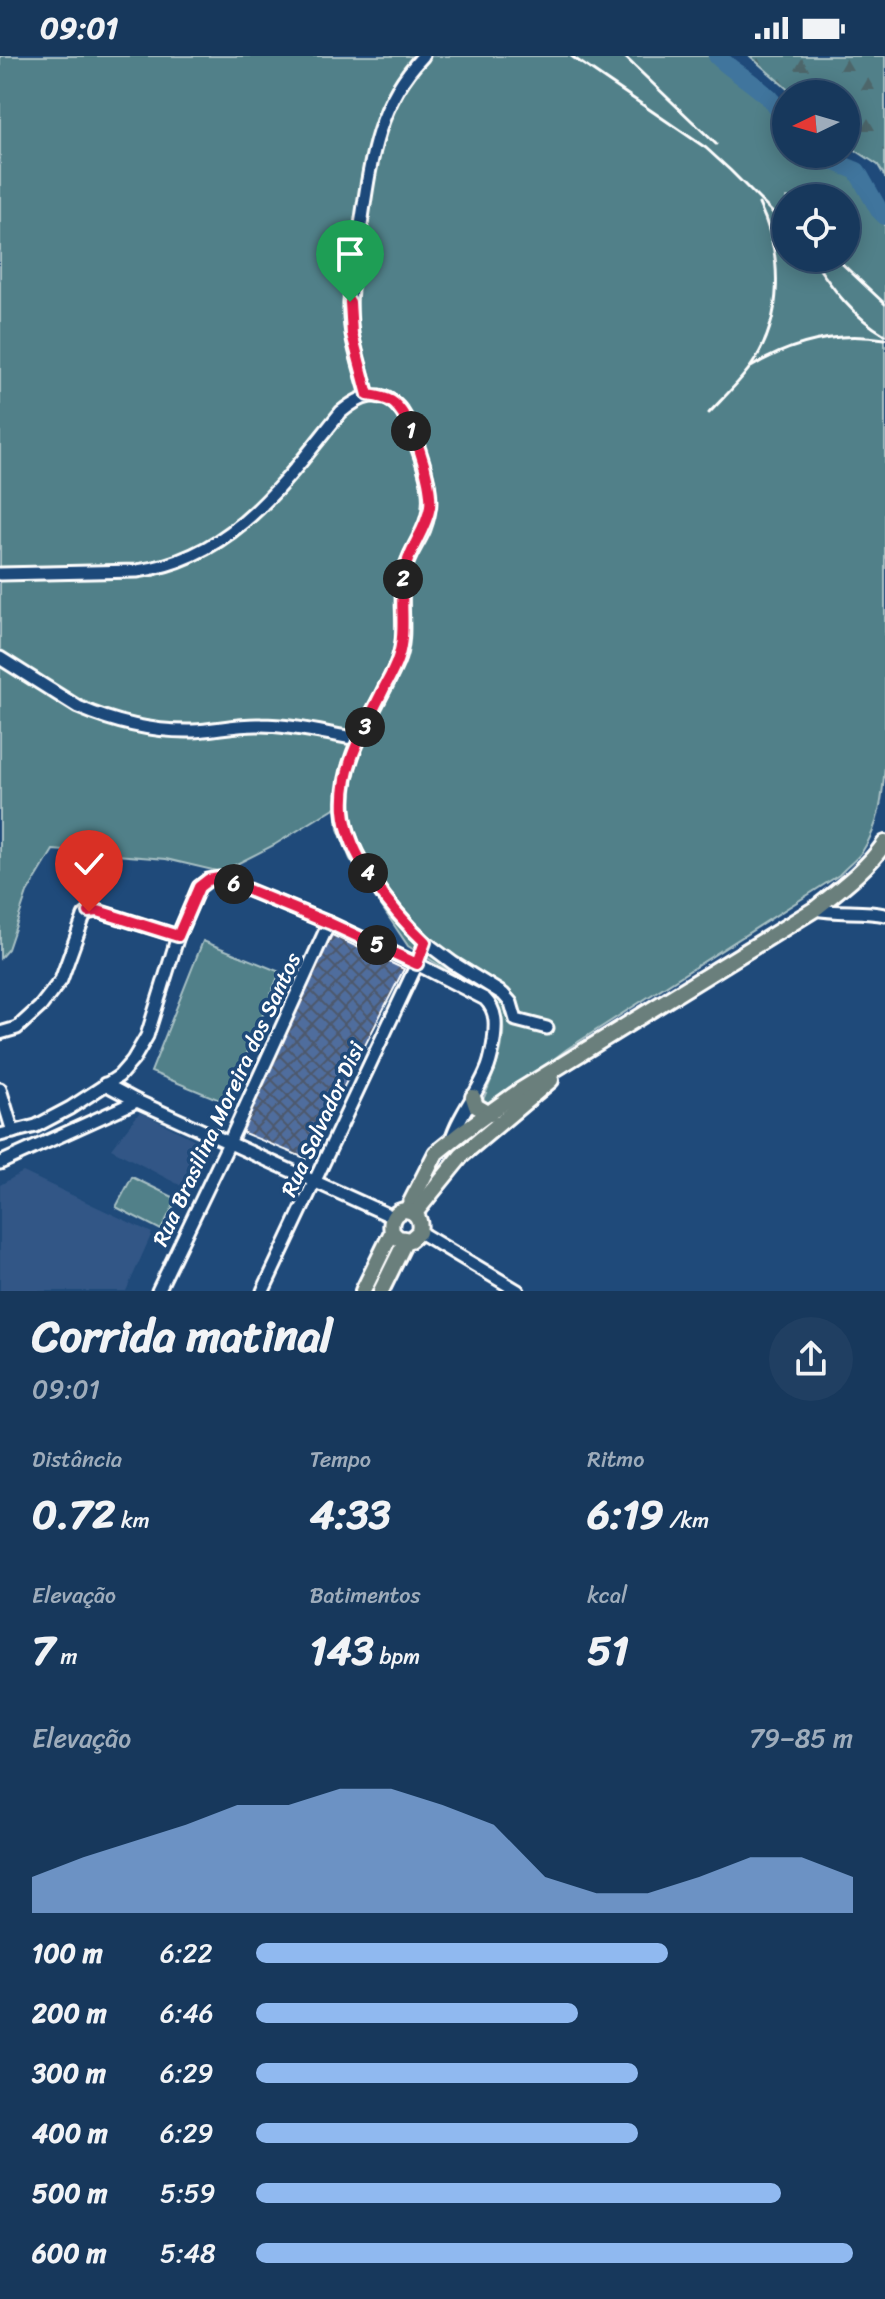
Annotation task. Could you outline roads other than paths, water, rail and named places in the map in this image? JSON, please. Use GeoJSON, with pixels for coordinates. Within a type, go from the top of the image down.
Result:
{"type":"FeatureCollection","features":[{"type":"Feature","properties":{"kind":"main road"},"geometry":{"type":"LineString","coordinates":[[363,1291],[436,1153],[521,1090],[815,909],[859,874],[885,843]]}},
{"type":"Feature","properties":{"kind":"main road"},"geometry":{"type":"LineString","coordinates":[[412,1236],[398,1238],[402,1218],[455,1163],[581,1054]]}},
{"type":"Feature","properties":{"kind":"main road"},"geometry":{"type":"LineString","coordinates":[[473,1097],[476,1106],[490,1114]]}},
{"type":"Feature","properties":{"kind":"main road"},"geometry":{"type":"LineString","coordinates":[[451,1142],[455,1163]]}},
{"type":"Feature","properties":{"kind":"main road"},"geometry":{"type":"LineString","coordinates":[[381,1291],[419,1220],[402,1218]]}},
{"type":"Feature","properties":{"kind":"street"},"geometry":{"type":"LineString","coordinates":[[368,395],[352,334],[350,302],[363,211],[382,119],[401,82],[423,56]]}},
{"type":"Feature","properties":{"kind":"street"},"geometry":{"type":"LineString","coordinates":[[0,574],[147,570],[176,562],[242,525],[268,502],[341,412],[353,402],[368,395],[392,402],[405,416],[427,472],[430,504],[424,529],[411,551],[404,572],[401,600],[403,627],[398,661],[349,762],[344,784],[346,827],[361,863],[404,921],[453,963],[503,994],[511,1003],[516,1020],[547,1028]]}},
{"type":"Feature","properties":{"kind":"street"},"geometry":{"type":"LineString","coordinates":[[0,658],[78,707],[137,726],[195,731],[273,725],[359,739]]}},
{"type":"Feature","properties":{"kind":"street"},"geometry":{"type":"LineString","coordinates":[[0,1135],[36,1126],[70,1108],[119,1076],[133,1060],[147,1036],[178,936],[199,887],[208,880],[219,878],[329,923],[485,999],[493,1010],[495,1030],[490,1063],[456,1125],[451,1142]]}},
{"type":"Feature","properties":{"kind":"street"},"geometry":{"type":"LineString","coordinates":[[815,909],[885,915]]}},
{"type":"Feature","properties":{"kind":"street"},"geometry":{"type":"LineString","coordinates":[[0,1033],[17,1028],[40,1007],[61,980],[84,916],[89,912],[98,911],[178,936]]}},
{"type":"Feature","properties":{"kind":"street","name":"Rua Brasilina Moreira dos Santos"},"geometry":{"type":"LineString","coordinates":[[158,1291],[329,923]]}},
{"type":"Feature","properties":{"kind":"street","name":"Rua Salvador Disi"},"geometry":{"type":"LineString","coordinates":[[263,1291],[425,942]]}},
{"type":"Feature","properties":{"kind":"street"},"geometry":{"type":"LineString","coordinates":[[105,1084],[229,1143],[402,1218]]}},
{"type":"Feature","properties":{"kind":"street"},"geometry":{"type":"LineString","coordinates":[[0,1089],[13,1132]]}},
{"type":"Feature","properties":{"kind":"street"},"geometry":{"type":"LineString","coordinates":[[0,1163],[137,1101]]}},
{"type":"Feature","properties":{"kind":"street"},"geometry":{"type":"LineString","coordinates":[[412,1236],[518,1291]]}},
{"type":"Feature","properties":{"kind":"waterway"},"geometry":{"type":"LineString","coordinates":[[717,56],[772,101]]}},
{"type":"Feature","properties":{"kind":"waterway"},"geometry":{"type":"LineString","coordinates":[[850,168],[857,171],[885,216]]}},
{"type":"Feature","properties":{"kind":"railway"},"geometry":{"type":"LineString","coordinates":[[571,56],[706,148],[772,212]]}},
{"type":"Feature","properties":{"kind":"railway"},"geometry":{"type":"LineString","coordinates":[[624,56],[716,144]]}},
{"type":"Feature","properties":{"kind":"railway"},"geometry":{"type":"LineString","coordinates":[[709,413],[751,366],[770,328],[776,265],[773,244],[759,204]]}},
{"type":"Feature","properties":{"kind":"railway"},"geometry":{"type":"LineString","coordinates":[[822,272],[853,310],[885,335]]}},
{"type":"Feature","properties":{"kind":"railway"},"geometry":{"type":"LineString","coordinates":[[851,272],[885,304]]}},
{"type":"Feature","properties":{"kind":"railway"},"geometry":{"type":"LineString","coordinates":[[751,367],[782,351],[815,341],[850,336],[885,339]]}}]}
